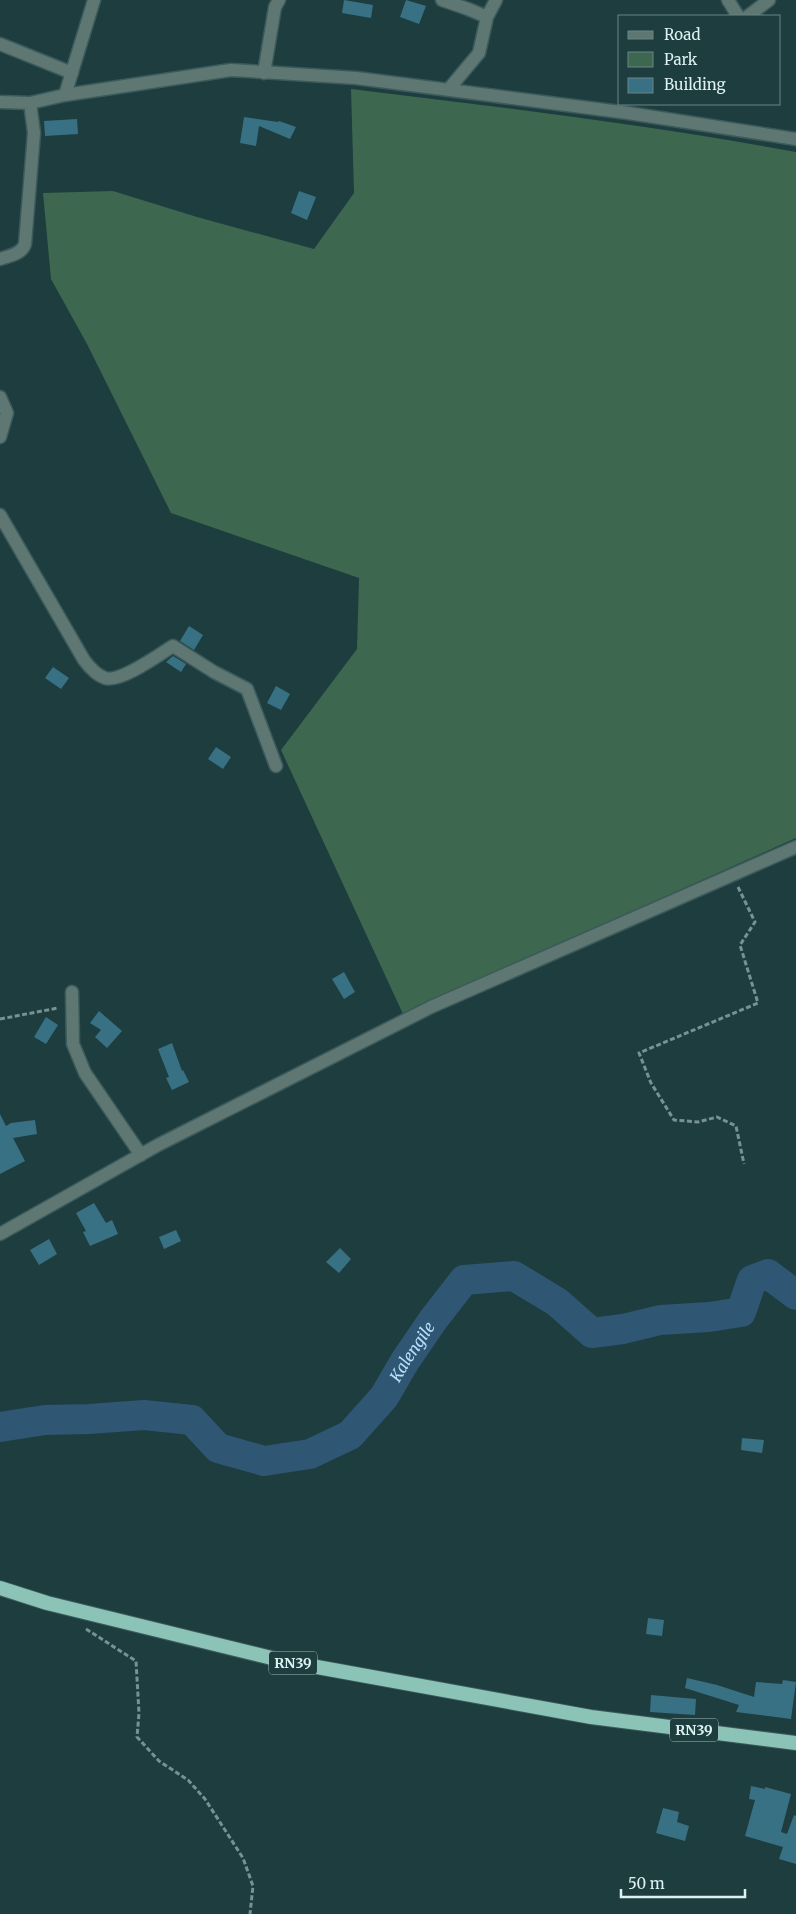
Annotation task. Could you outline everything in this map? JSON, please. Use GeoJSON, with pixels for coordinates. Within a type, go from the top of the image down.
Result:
{"type":"FeatureCollection","features":[{"type":"Feature","properties":{"kind":"highway","name":"RN39"},"geometry":{"type":"LineString","coordinates":[[0,1588],[47,1603],[284,1661],[591,1717],[796,1743]]}},
{"type":"Feature","properties":{"kind":"street"},"geometry":{"type":"LineString","coordinates":[[65,95],[94,0]]}},
{"type":"Feature","properties":{"kind":"street"},"geometry":{"type":"LineString","coordinates":[[264,74],[275,7],[279,0]]}},
{"type":"Feature","properties":{"kind":"street"},"geometry":{"type":"LineString","coordinates":[[442,0],[468,8],[487,17]]}},
{"type":"Feature","properties":{"kind":"street"},"geometry":{"type":"LineString","coordinates":[[448,90],[479,53],[487,17],[496,0]]}},
{"type":"Feature","properties":{"kind":"street"},"geometry":{"type":"LineString","coordinates":[[728,0],[737,15]]}},
{"type":"Feature","properties":{"kind":"street"},"geometry":{"type":"LineString","coordinates":[[749,15],[769,0]]}},
{"type":"Feature","properties":{"kind":"street"},"geometry":{"type":"LineString","coordinates":[[0,44],[72,73]]}},
{"type":"Feature","properties":{"kind":"street"},"geometry":{"type":"LineString","coordinates":[[0,102],[30,103],[65,95],[232,70],[264,74],[356,78],[628,113],[796,140]]}},
{"type":"Feature","properties":{"kind":"street"},"geometry":{"type":"LineString","coordinates":[[0,258],[20,252],[25,244],[34,133],[30,103]]}},
{"type":"Feature","properties":{"kind":"street"},"geometry":{"type":"LineString","coordinates":[[628,113],[638,105]]}},
{"type":"Feature","properties":{"kind":"street"},"geometry":{"type":"LineString","coordinates":[[0,397],[7,413],[0,437]]}},
{"type":"Feature","properties":{"kind":"street"},"geometry":{"type":"LineString","coordinates":[[0,515],[84,660],[96,673],[107,679],[119,678],[173,646],[214,672],[248,689],[276,766]]}},
{"type":"Feature","properties":{"kind":"street"},"geometry":{"type":"LineString","coordinates":[[0,1234],[141,1155],[431,1007],[796,847]]}},
{"type":"Feature","properties":{"kind":"street"},"geometry":{"type":"LineString","coordinates":[[72,992],[73,1044],[85,1073],[141,1155]]}},
{"type":"Feature","properties":{"kind":"path"},"geometry":{"type":"LineString","coordinates":[[732,876],[755,922],[740,945],[758,1003],[639,1053],[651,1083],[674,1120],[698,1122],[717,1117],[736,1126],[744,1164]]}},
{"type":"Feature","properties":{"kind":"path"},"geometry":{"type":"LineString","coordinates":[[0,1019],[59,1008],[72,992]]}},
{"type":"Feature","properties":{"kind":"path"},"geometry":{"type":"LineString","coordinates":[[79,1624],[136,1661],[139,1713],[137,1737],[159,1761],[188,1780],[204,1799],[244,1858],[253,1886],[250,1914]]}},
{"type":"Feature","properties":{"kind":"green space"},"geometry":{"type":"Polygon","coordinates":[[[351,89],[630,125],[796,152],[796,838],[403,1014],[281,750],[357,649],[359,578],[171,513],[87,344],[51,279],[43,193],[113,191],[197,217],[314,249],[354,193],[351,89]]]}},
{"type":"Feature","properties":{"kind":"building"},"geometry":{"type":"Polygon","coordinates":[[[344,0],[373,5],[371,18],[342,13],[344,0]]]}},
{"type":"Feature","properties":{"kind":"building"},"geometry":{"type":"Polygon","coordinates":[[[406,0],[426,6],[419,24],[400,17],[406,0]]]}},
{"type":"Feature","properties":{"kind":"building"},"geometry":{"type":"Polygon","coordinates":[[[244,117],[279,121],[296,127],[290,139],[259,126],[256,146],[240,143],[244,117]]]}},
{"type":"Feature","properties":{"kind":"building"},"geometry":{"type":"Polygon","coordinates":[[[77,119],[78,134],[45,136],[44,121],[77,119]]]}},
{"type":"Feature","properties":{"kind":"building"},"geometry":{"type":"Polygon","coordinates":[[[299,191],[316,197],[307,220],[291,213],[299,191]]]}},
{"type":"Feature","properties":{"kind":"building"},"geometry":{"type":"Polygon","coordinates":[[[189,626],[203,635],[194,650],[180,641],[189,626]]]}},
{"type":"Feature","properties":{"kind":"building"},"geometry":{"type":"Polygon","coordinates":[[[173,656],[186,664],[181,672],[166,662],[173,656]]]}},
{"type":"Feature","properties":{"kind":"building"},"geometry":{"type":"Polygon","coordinates":[[[53,667],[69,678],[61,689],[45,678],[53,667]]]}},
{"type":"Feature","properties":{"kind":"building"},"geometry":{"type":"Polygon","coordinates":[[[276,686],[290,694],[281,710],[267,703],[276,686]]]}},
{"type":"Feature","properties":{"kind":"building"},"geometry":{"type":"Polygon","coordinates":[[[216,747],[231,757],[223,769],[208,759],[216,747]]]}},
{"type":"Feature","properties":{"kind":"building"},"geometry":{"type":"Polygon","coordinates":[[[344,972],[355,992],[344,999],[332,979],[344,972]]]}},
{"type":"Feature","properties":{"kind":"building"},"geometry":{"type":"Polygon","coordinates":[[[99,1011],[122,1031],[107,1048],[95,1037],[101,1030],[90,1023],[99,1011]]]}},
{"type":"Feature","properties":{"kind":"building"},"geometry":{"type":"Polygon","coordinates":[[[46,1017],[58,1025],[46,1044],[34,1037],[46,1017]]]}},
{"type":"Feature","properties":{"kind":"building"},"geometry":{"type":"Polygon","coordinates":[[[172,1043],[182,1071],[189,1082],[172,1090],[166,1078],[169,1077],[158,1049],[172,1043]]]}},
{"type":"Feature","properties":{"kind":"building"},"geometry":{"type":"Polygon","coordinates":[[[0,1114],[6,1126],[11,1123],[35,1120],[37,1134],[13,1138],[25,1161],[0,1174],[0,1114]]]}},
{"type":"Feature","properties":{"kind":"building"},"geometry":{"type":"Polygon","coordinates":[[[94,1203],[106,1223],[112,1220],[118,1234],[90,1246],[83,1232],[86,1231],[76,1213],[94,1203]]]}},
{"type":"Feature","properties":{"kind":"building"},"geometry":{"type":"Polygon","coordinates":[[[176,1230],[181,1241],[164,1249],[159,1237],[176,1230]]]}},
{"type":"Feature","properties":{"kind":"building"},"geometry":{"type":"Polygon","coordinates":[[[49,1239],[57,1254],[39,1265],[30,1250],[49,1239]]]}},
{"type":"Feature","properties":{"kind":"building"},"geometry":{"type":"Polygon","coordinates":[[[340,1248],[351,1259],[339,1273],[326,1262],[340,1248]]]}},
{"type":"Feature","properties":{"kind":"building"},"geometry":{"type":"Polygon","coordinates":[[[742,1438],[764,1440],[762,1453],[741,1450],[742,1438]]]}},
{"type":"Feature","properties":{"kind":"building"},"geometry":{"type":"Polygon","coordinates":[[[648,1618],[664,1620],[662,1636],[646,1634],[648,1618]]]}},
{"type":"Feature","properties":{"kind":"building"},"geometry":{"type":"Polygon","coordinates":[[[687,1678],[754,1697],[756,1682],[782,1684],[783,1680],[796,1682],[791,1719],[736,1712],[739,1705],[685,1688],[687,1678]]]}},
{"type":"Feature","properties":{"kind":"building"},"geometry":{"type":"Polygon","coordinates":[[[651,1695],[696,1699],[695,1715],[650,1712],[651,1695]]]}},
{"type":"Feature","properties":{"kind":"building"},"geometry":{"type":"Polygon","coordinates":[[[751,1786],[765,1789],[765,1787],[791,1794],[781,1832],[787,1834],[794,1815],[796,1816],[796,1864],[779,1859],[783,1847],[745,1836],[755,1800],[749,1799],[751,1786]]]}},
{"type":"Feature","properties":{"kind":"building"},"geometry":{"type":"Polygon","coordinates":[[[663,1808],[679,1812],[677,1822],[689,1826],[685,1841],[656,1833],[663,1808]]]}},
{"type":"Feature","properties":{"kind":"waterway","name":"Kalengile"},"geometry":{"type":"LineString","coordinates":[[0,1427],[45,1420],[144,1415],[192,1420],[218,1448],[264,1461],[310,1454],[350,1435],[384,1397],[405,1361],[433,1320],[464,1280],[514,1276],[557,1302],[592,1333],[623,1329],[660,1320],[709,1317],[741,1312],[752,1280],[768,1274],[796,1295]]}}]}
